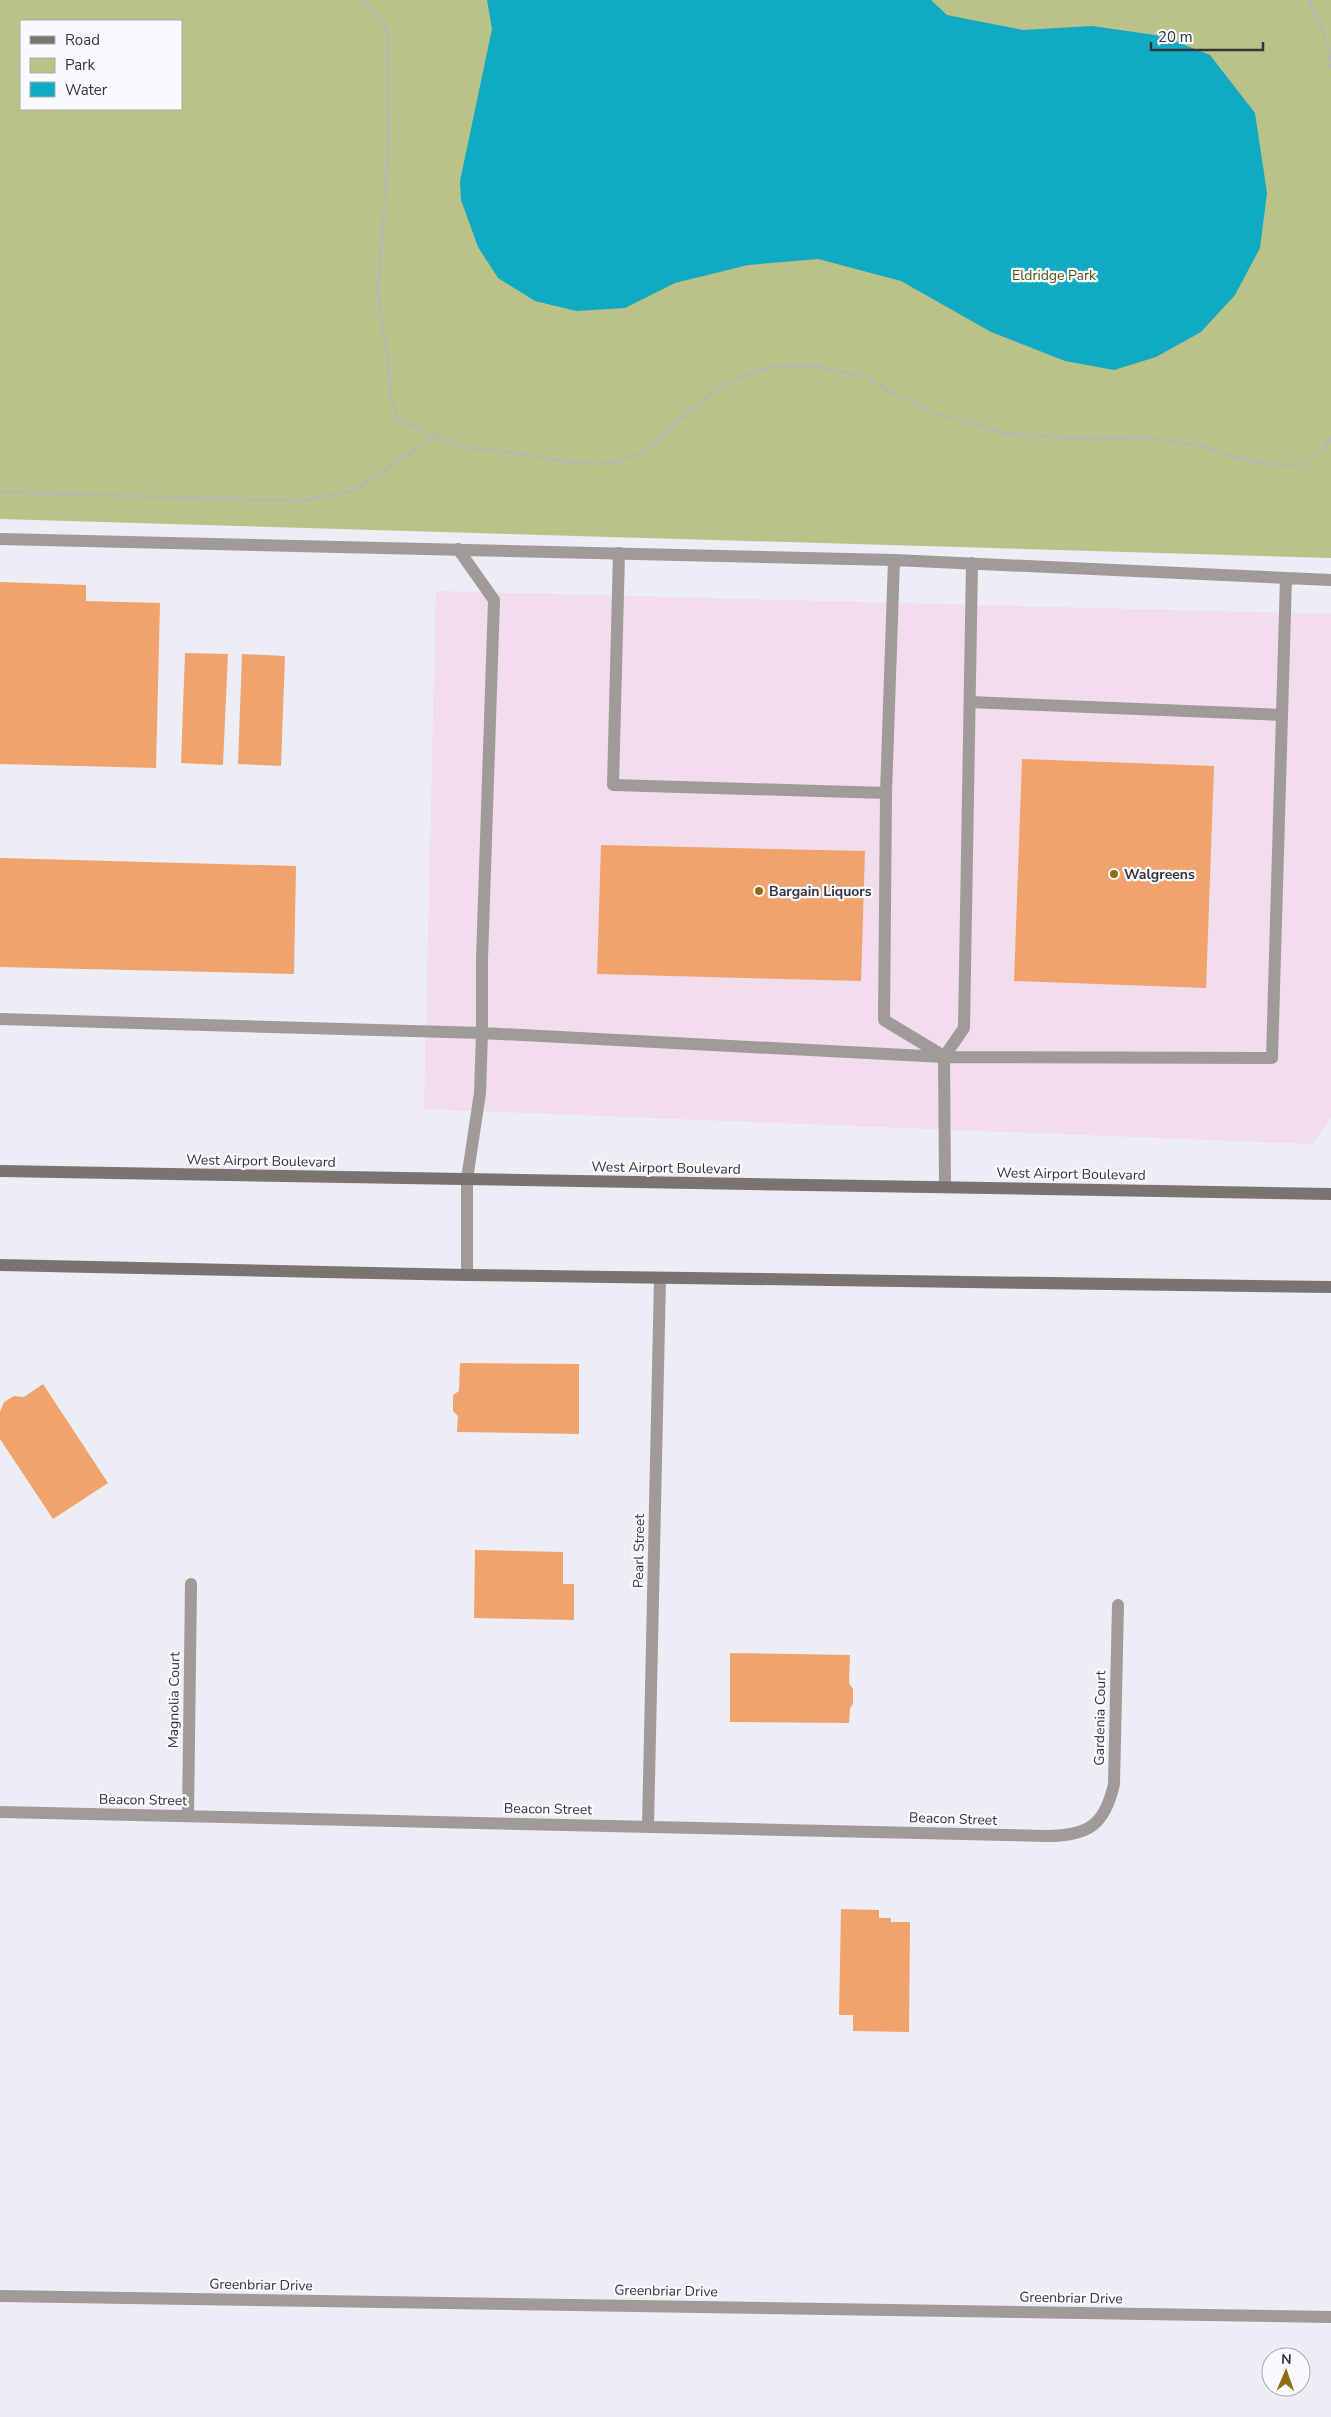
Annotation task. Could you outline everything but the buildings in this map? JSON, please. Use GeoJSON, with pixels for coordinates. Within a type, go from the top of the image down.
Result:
{"type":"FeatureCollection","features":[{"type":"Feature","properties":{"kind":"main road","name":"West Airport Boulevard"},"geometry":{"type":"LineString","coordinates":[[0,1171],[1331,1194]]}},
{"type":"Feature","properties":{"kind":"main road"},"geometry":{"type":"LineString","coordinates":[[0,1265],[467,1275],[1331,1286]]}},
{"type":"Feature","properties":{"kind":"street"},"geometry":{"type":"LineString","coordinates":[[0,539],[894,560],[1331,580]]}},
{"type":"Feature","properties":{"kind":"street"},"geometry":{"type":"LineString","coordinates":[[458,549],[494,600],[480,1093],[467,1179],[467,1275]]}},
{"type":"Feature","properties":{"kind":"street"},"geometry":{"type":"LineString","coordinates":[[619,553],[613,785],[886,793]]}},
{"type":"Feature","properties":{"kind":"street"},"geometry":{"type":"LineString","coordinates":[[894,560],[886,793],[884,1020],[944,1056]]}},
{"type":"Feature","properties":{"kind":"street"},"geometry":{"type":"LineString","coordinates":[[945,1187],[944,1056],[964,1028],[972,564]]}},
{"type":"Feature","properties":{"kind":"street"},"geometry":{"type":"LineString","coordinates":[[0,1019],[482,1033],[944,1056],[1272,1058],[1286,578]]}},
{"type":"Feature","properties":{"kind":"street"},"geometry":{"type":"LineString","coordinates":[[970,702],[1282,715]]}},
{"type":"Feature","properties":{"kind":"street","name":"Pearl Street"},"geometry":{"type":"LineString","coordinates":[[648,1826],[660,1278]]}},
{"type":"Feature","properties":{"kind":"street","name":"Magnolia Court"},"geometry":{"type":"LineString","coordinates":[[188,1816],[191,1584]]}},
{"type":"Feature","properties":{"kind":"street","name":"Gardenia Court"},"geometry":{"type":"LineString","coordinates":[[1093,1826],[1106,1812],[1114,1784],[1118,1605]]}},
{"type":"Feature","properties":{"kind":"street","name":"Beacon Street"},"geometry":{"type":"LineString","coordinates":[[0,1812],[1047,1836],[1074,1835],[1093,1826]]}},
{"type":"Feature","properties":{"kind":"street","name":"Greenbriar Drive"},"geometry":{"type":"LineString","coordinates":[[0,2296],[1331,2317]]}},
{"type":"Feature","properties":{"kind":"path"},"geometry":{"type":"LineString","coordinates":[[363,0],[387,27],[389,141],[378,292],[388,363],[390,393],[397,418],[435,437],[466,448],[491,449],[568,462],[597,464],[622,461],[648,450],[677,422],[721,386],[746,375],[777,366],[812,366],[868,378],[883,388],[936,414],[1008,434],[1086,439],[1146,436],[1206,447],[1237,458],[1264,464],[1300,465],[1324,450],[1331,438]]}},
{"type":"Feature","properties":{"kind":"path"},"geometry":{"type":"LineString","coordinates":[[1309,0],[1314,7],[1328,44],[1331,68]]}},
{"type":"Feature","properties":{"kind":"path"},"geometry":{"type":"LineString","coordinates":[[0,492],[303,501],[355,490],[435,437]]}},
{"type":"Feature","properties":{"kind":"shaded area"},"geometry":{"type":"Polygon","coordinates":[[[436,591],[1331,614],[1331,1117],[1313,1144],[424,1109],[436,591]]]}},
{"type":"Feature","properties":{"kind":"green space","name":"Eldridge Park"},"geometry":{"type":"Polygon","coordinates":[[[0,0],[1331,0],[1331,558],[0,519],[0,0]]]}},
{"type":"Feature","properties":{"kind":"water"},"geometry":{"type":"Polygon","coordinates":[[[487,0],[931,0],[947,15],[1023,30],[1092,26],[1162,36],[1210,55],[1255,113],[1267,193],[1260,248],[1235,295],[1201,332],[1156,357],[1114,370],[1065,361],[991,332],[901,281],[818,259],[748,265],[675,283],[625,308],[576,311],[535,301],[498,278],[478,247],[461,200],[460,181],[492,29],[487,0]]]}},
{"type":"Feature","properties":{"kind":"place","name":"Walgreens"},"geometry":{"type":"Point","coordinates":[1114,874]}},
{"type":"Feature","properties":{"kind":"place","name":"Bargain Liquors"},"geometry":{"type":"Point","coordinates":[759,891]}}]}
